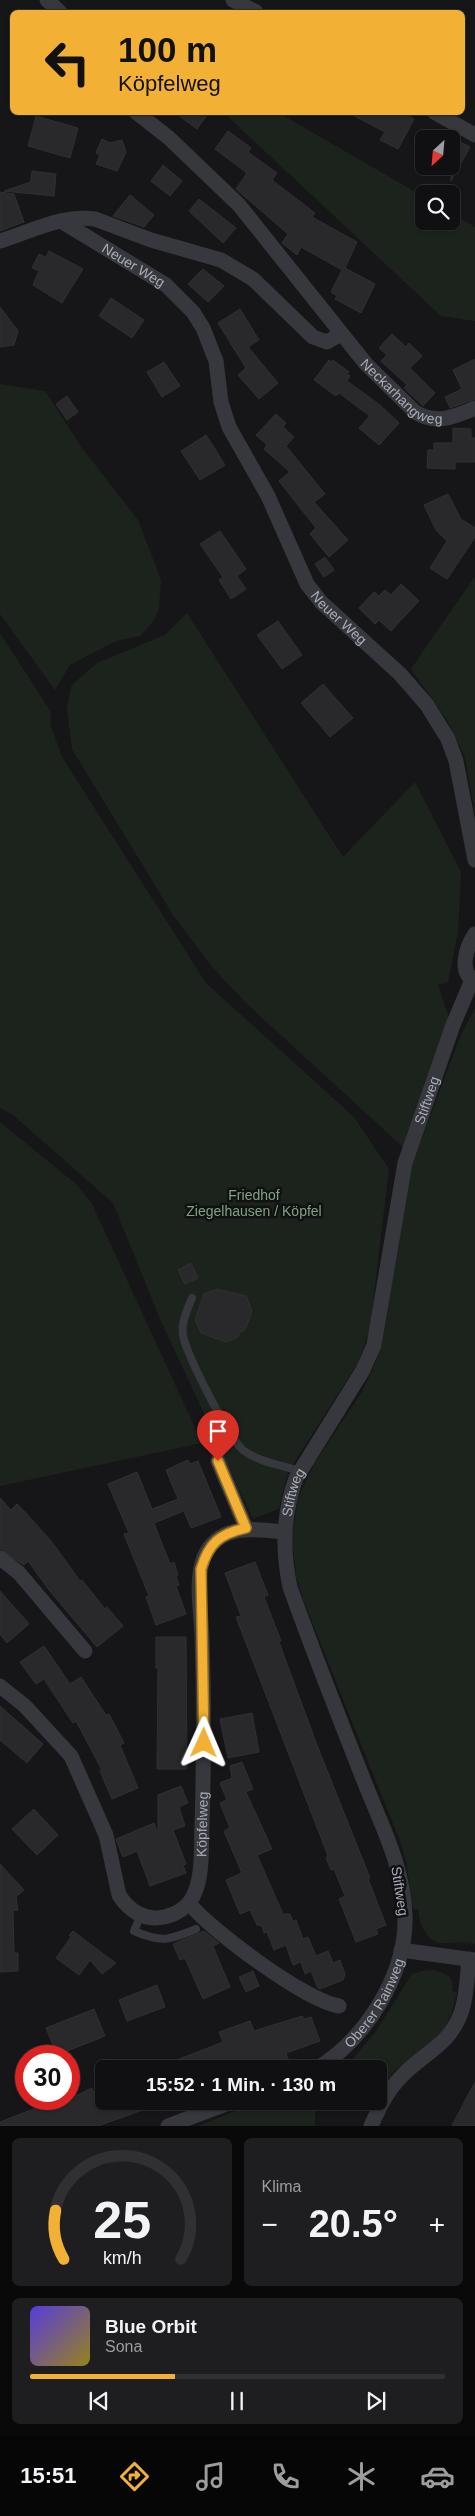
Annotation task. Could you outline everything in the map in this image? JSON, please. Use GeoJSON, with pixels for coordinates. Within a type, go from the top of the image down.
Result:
{"type":"FeatureCollection","features":[{"type":"Feature","properties":{"kind":"street"},"geometry":{"type":"LineString","coordinates":[[47,0],[58,10]]}},
{"type":"Feature","properties":{"kind":"street"},"geometry":{"type":"LineString","coordinates":[[232,0],[252,10]]}},
{"type":"Feature","properties":{"kind":"street"},"geometry":{"type":"LineString","coordinates":[[140,115],[157,128],[239,205],[341,334]]}},
{"type":"Feature","properties":{"kind":"street"},"geometry":{"type":"LineString","coordinates":[[439,115],[475,135]]}},
{"type":"Feature","properties":{"kind":"street","name":"Neuer Weg"},"geometry":{"type":"LineString","coordinates":[[61,221],[86,217],[95,219],[151,240],[220,260],[253,279],[313,336],[327,342],[341,334]]}},
{"type":"Feature","properties":{"kind":"street"},"geometry":{"type":"LineString","coordinates":[[0,242],[61,221]]}},
{"type":"Feature","properties":{"kind":"street","name":"Neuer Weg"},"geometry":{"type":"LineString","coordinates":[[61,221],[166,285],[193,312],[203,328],[216,361],[221,402],[229,427],[268,496],[307,584],[321,602],[400,674],[427,705],[448,739],[456,761],[475,860]]}},
{"type":"Feature","properties":{"kind":"street","name":"Neckarhangweg"},"geometry":{"type":"LineString","coordinates":[[341,334],[395,393],[422,417],[438,420],[447,419],[475,408]]}},
{"type":"Feature","properties":{"kind":"street","name":"Stiftweg"},"geometry":{"type":"LineString","coordinates":[[401,1950],[405,1912],[395,1859],[290,1587],[285,1560],[284,1532],[290,1498],[300,1471],[363,1370],[374,1345],[405,1163],[453,1025],[473,981],[467,975],[465,967],[468,948],[475,934]]}},
{"type":"Feature","properties":{"kind":"street"},"geometry":{"type":"LineString","coordinates":[[218,1461],[246,1528]]}},
{"type":"Feature","properties":{"kind":"street","name":"Köpfelweg"},"geometry":{"type":"LineString","coordinates":[[189,1903],[198,1883],[203,1806],[204,1688],[201,1569],[212,1545],[223,1534],[246,1528],[284,1532]]}},
{"type":"Feature","properties":{"kind":"street"},"geometry":{"type":"LineString","coordinates":[[0,1558],[19,1573],[85,1652]]}},
{"type":"Feature","properties":{"kind":"street"},"geometry":{"type":"LineString","coordinates":[[0,1686],[25,1706],[71,1756],[106,1835],[119,1895],[132,1910],[152,1918],[168,1916],[189,1903],[214,1929],[278,1975],[314,1996],[339,2006]]}},
{"type":"Feature","properties":{"kind":"street"},"geometry":{"type":"LineString","coordinates":[[371,2126],[392,2087],[414,2064],[440,2046],[454,2025],[464,1997],[472,1959],[401,1950]]}},
{"type":"Feature","properties":{"kind":"street","name":"Oberer Rainweg"},"geometry":{"type":"LineString","coordinates":[[329,2060],[365,2026],[382,1998],[401,1950]]}},
{"type":"Feature","properties":{"kind":"street"},"geometry":{"type":"LineString","coordinates":[[168,2126],[210,2110]]}},
{"type":"Feature","properties":{"kind":"lane"},"geometry":{"type":"LineString","coordinates":[[192,1298],[183,1323],[186,1346],[230,1432],[242,1449],[255,1457],[300,1471]]}},
{"type":"Feature","properties":{"kind":"lane"},"geometry":{"type":"LineString","coordinates":[[142,1915],[134,1931],[154,1940],[174,1938],[196,1929]]}},
{"type":"Feature","properties":{"kind":"green space"},"geometry":{"type":"Polygon","coordinates":[[[226,115],[282,115],[415,192],[415,230],[460,230],[460,218],[475,227],[475,321],[441,316],[226,115]]]}},
{"type":"Feature","properties":{"kind":"green space"},"geometry":{"type":"Polygon","coordinates":[[[0,384],[45,391],[82,448],[138,520],[161,580],[159,608],[153,622],[140,636],[116,641],[70,665],[55,690],[0,614],[0,384]]]}},
{"type":"Feature","properties":{"kind":"green space"},"geometry":{"type":"Polygon","coordinates":[[[475,576],[475,815],[465,757],[447,720],[411,669],[475,576]]]}},
{"type":"Feature","properties":{"kind":"green space"},"geometry":{"type":"Polygon","coordinates":[[[187,613],[343,857],[415,782],[461,872],[458,932],[448,982],[438,985],[451,1024],[405,1149],[248,1005],[213,968],[173,915],[72,749],[67,709],[71,686],[97,663],[165,635],[187,613]]]}},
{"type":"Feature","properties":{"kind":"green space","name":"Friedhof Ziegelhausen / Köpfel"},"geometry":{"type":"Polygon","coordinates":[[[0,633],[51,712],[50,724],[62,757],[206,983],[354,1117],[389,1169],[370,1328],[358,1363],[288,1472],[279,1509],[253,1519],[160,1319],[113,1203],[13,1115],[0,1108],[0,633]]]}},
{"type":"Feature","properties":{"kind":"green space"},"geometry":{"type":"Polygon","coordinates":[[[475,1008],[475,1944],[466,1942],[436,1942],[428,1936],[423,1928],[418,1909],[413,1909],[406,1861],[400,1841],[304,1602],[296,1576],[292,1537],[298,1498],[314,1464],[362,1392],[382,1345],[409,1173],[460,1037],[475,1008]]]}},
{"type":"Feature","properties":{"kind":"green space"},"geometry":{"type":"Polygon","coordinates":[[[0,1122],[76,1184],[91,1202],[202,1443],[0,1486],[0,1122]]]}},
{"type":"Feature","properties":{"kind":"green space"},"geometry":{"type":"Polygon","coordinates":[[[434,1970],[443,1973],[451,1979],[452,1991],[457,1992],[452,2012],[445,2028],[431,2045],[395,2070],[387,2080],[387,2060],[352,2060],[376,2031],[412,1974],[434,1970]]]}},
{"type":"Feature","properties":{"kind":"green space"},"geometry":{"type":"Polygon","coordinates":[[[238,2110],[315,2110],[315,2126],[198,2126],[238,2110]]]}},
{"type":"Feature","properties":{"kind":"building"},"geometry":{"type":"Polygon","coordinates":[[[178,115],[207,115],[197,129],[178,115]]]}},
{"type":"Feature","properties":{"kind":"building"},"geometry":{"type":"Polygon","coordinates":[[[353,115],[407,115],[414,119],[398,149],[380,140],[385,132],[353,115]]]}},
{"type":"Feature","properties":{"kind":"building"},"geometry":{"type":"Polygon","coordinates":[[[36,116],[78,128],[70,158],[28,146],[36,116]]]}},
{"type":"Feature","properties":{"kind":"building"},"geometry":{"type":"Polygon","coordinates":[[[228,131],[251,148],[248,152],[277,173],[272,180],[315,213],[312,217],[357,242],[345,268],[375,284],[361,313],[335,299],[337,296],[331,292],[342,270],[301,247],[297,255],[282,243],[288,234],[236,189],[247,173],[215,149],[228,131]]]}},
{"type":"Feature","properties":{"kind":"building"},"geometry":{"type":"Polygon","coordinates":[[[102,139],[110,143],[122,140],[126,152],[117,171],[96,164],[100,155],[96,153],[102,139]]]}},
{"type":"Feature","properties":{"kind":"building"},"geometry":{"type":"Polygon","coordinates":[[[460,142],[470,147],[460,165],[460,142]]]}},
{"type":"Feature","properties":{"kind":"building"},"geometry":{"type":"Polygon","coordinates":[[[163,165],[182,181],[170,196],[151,181],[163,165]]]}},
{"type":"Feature","properties":{"kind":"building"},"geometry":{"type":"Polygon","coordinates":[[[32,171],[56,174],[54,196],[4,191],[31,182],[32,171]]]}},
{"type":"Feature","properties":{"kind":"building"},"geometry":{"type":"Polygon","coordinates":[[[0,192],[14,194],[24,222],[0,231],[0,192]]]}},
{"type":"Feature","properties":{"kind":"building"},"geometry":{"type":"Polygon","coordinates":[[[130,195],[154,215],[144,227],[113,216],[130,195]]]}},
{"type":"Feature","properties":{"kind":"building"},"geometry":{"type":"Polygon","coordinates":[[[199,199],[236,228],[223,243],[189,211],[199,199]]]}},
{"type":"Feature","properties":{"kind":"building"},"geometry":{"type":"Polygon","coordinates":[[[49,251],[83,269],[62,303],[33,285],[39,271],[32,268],[39,254],[46,257],[49,251]]]}},
{"type":"Feature","properties":{"kind":"building"},"geometry":{"type":"Polygon","coordinates":[[[203,269],[224,286],[208,302],[188,284],[203,269]]]}},
{"type":"Feature","properties":{"kind":"building"},"geometry":{"type":"Polygon","coordinates":[[[111,298],[144,320],[132,338],[99,316],[111,298]]]}},
{"type":"Feature","properties":{"kind":"building"},"geometry":{"type":"Polygon","coordinates":[[[0,307],[18,331],[14,345],[0,347],[0,307]]]}},
{"type":"Feature","properties":{"kind":"building"},"geometry":{"type":"Polygon","coordinates":[[[240,309],[259,340],[248,347],[278,383],[259,399],[238,375],[246,368],[218,323],[240,309]]]}},
{"type":"Feature","properties":{"kind":"building"},"geometry":{"type":"Polygon","coordinates":[[[392,334],[406,347],[409,343],[422,356],[410,368],[435,393],[423,406],[404,388],[407,385],[381,361],[387,355],[379,348],[392,334]]]}},
{"type":"Feature","properties":{"kind":"building"},"geometry":{"type":"Polygon","coordinates":[[[475,359],[475,399],[450,408],[445,397],[462,389],[453,370],[475,359]]]}},
{"type":"Feature","properties":{"kind":"building"},"geometry":{"type":"Polygon","coordinates":[[[329,360],[332,362],[333,360],[349,372],[347,374],[350,376],[347,381],[380,405],[399,423],[379,445],[359,428],[370,416],[339,393],[336,396],[314,380],[329,360]]]}},
{"type":"Feature","properties":{"kind":"building"},"geometry":{"type":"Polygon","coordinates":[[[164,362],[180,386],[162,397],[147,372],[164,362]]]}},
{"type":"Feature","properties":{"kind":"building"},"geometry":{"type":"Polygon","coordinates":[[[67,396],[78,412],[67,420],[56,404],[67,396]]]}},
{"type":"Feature","properties":{"kind":"building"},"geometry":{"type":"Polygon","coordinates":[[[276,414],[286,423],[283,427],[294,437],[286,446],[325,494],[314,502],[348,540],[329,557],[310,534],[316,528],[279,481],[290,472],[264,449],[267,445],[256,435],[276,414]]]}},
{"type":"Feature","properties":{"kind":"building"},"geometry":{"type":"Polygon","coordinates":[[[453,428],[471,429],[471,438],[475,438],[475,462],[455,462],[455,469],[427,468],[428,450],[434,450],[434,443],[453,443],[453,428]]]}},
{"type":"Feature","properties":{"kind":"building"},"geometry":{"type":"Polygon","coordinates":[[[206,435],[225,465],[200,480],[181,451],[206,435]]]}},
{"type":"Feature","properties":{"kind":"building"},"geometry":{"type":"Polygon","coordinates":[[[448,494],[461,519],[475,528],[475,537],[447,579],[430,568],[447,541],[436,530],[424,505],[448,494]]]}},
{"type":"Feature","properties":{"kind":"building"},"geometry":{"type":"Polygon","coordinates":[[[220,531],[246,569],[237,576],[246,589],[231,599],[219,580],[223,577],[200,544],[220,531]]]}},
{"type":"Feature","properties":{"kind":"building"},"geometry":{"type":"Polygon","coordinates":[[[325,557],[334,570],[324,577],[315,564],[325,557]]]}},
{"type":"Feature","properties":{"kind":"building"},"geometry":{"type":"Polygon","coordinates":[[[401,584],[419,601],[391,631],[379,620],[375,624],[359,608],[374,592],[379,596],[385,590],[391,595],[401,584]]]}},
{"type":"Feature","properties":{"kind":"building"},"geometry":{"type":"Polygon","coordinates":[[[278,621],[302,655],[282,669],[257,635],[278,621]]]}},
{"type":"Feature","properties":{"kind":"building"},"geometry":{"type":"Polygon","coordinates":[[[323,684],[353,718],[330,737],[301,703],[323,684]]]}},
{"type":"Feature","properties":{"kind":"building"},"geometry":{"type":"Polygon","coordinates":[[[191,1263],[198,1278],[185,1284],[178,1270],[191,1263]]]}},
{"type":"Feature","properties":{"kind":"building"},"geometry":{"type":"Polygon","coordinates":[[[217,1289],[246,1296],[252,1311],[245,1330],[240,1332],[238,1337],[226,1342],[201,1333],[195,1320],[204,1294],[217,1289]]]}},
{"type":"Feature","properties":{"kind":"building"},"geometry":{"type":"Polygon","coordinates":[[[188,1460],[190,1464],[198,1461],[221,1517],[191,1528],[184,1511],[154,1523],[170,1564],[174,1562],[179,1585],[176,1586],[186,1614],[156,1625],[146,1597],[149,1596],[124,1534],[129,1533],[108,1484],[137,1472],[152,1509],[178,1499],[166,1470],[188,1460]]]}},
{"type":"Feature","properties":{"kind":"building"},"geometry":{"type":"Polygon","coordinates":[[[0,1498],[11,1510],[17,1504],[24,1511],[52,1542],[80,1581],[82,1580],[105,1609],[107,1607],[123,1626],[97,1647],[49,1590],[28,1561],[24,1565],[0,1549],[0,1498]]]}},
{"type":"Feature","properties":{"kind":"building"},"geometry":{"type":"Polygon","coordinates":[[[255,1562],[268,1595],[264,1597],[281,1641],[279,1642],[315,1740],[370,1878],[368,1879],[386,1925],[376,1929],[378,1934],[356,1942],[339,1899],[345,1896],[334,1869],[331,1870],[326,1858],[328,1856],[236,1617],[241,1616],[225,1573],[255,1562]]]}},
{"type":"Feature","properties":{"kind":"building"},"geometry":{"type":"Polygon","coordinates":[[[0,1591],[29,1624],[7,1643],[0,1634],[0,1591]]]}},
{"type":"Feature","properties":{"kind":"building"},"geometry":{"type":"Polygon","coordinates":[[[156,1637],[186,1637],[187,1769],[157,1769],[158,1668],[156,1668],[156,1637]]]}},
{"type":"Feature","properties":{"kind":"building"},"geometry":{"type":"Polygon","coordinates":[[[44,1646],[70,1684],[81,1677],[106,1715],[109,1714],[124,1743],[120,1745],[138,1788],[112,1799],[100,1771],[102,1770],[76,1721],[73,1723],[44,1679],[36,1684],[20,1662],[44,1646]]]}},
{"type":"Feature","properties":{"kind":"building"},"geometry":{"type":"Polygon","coordinates":[[[0,1706],[43,1744],[27,1763],[0,1740],[0,1706]]]}},
{"type":"Feature","properties":{"kind":"building"},"geometry":{"type":"Polygon","coordinates":[[[252,1713],[259,1752],[228,1758],[220,1719],[252,1713]]]}},
{"type":"Feature","properties":{"kind":"building"},"geometry":{"type":"Polygon","coordinates":[[[242,1762],[253,1789],[246,1792],[272,1849],[257,1855],[283,1914],[290,1914],[293,1922],[296,1920],[303,1939],[308,1937],[316,1956],[328,1951],[333,1963],[340,1960],[345,1974],[343,1980],[320,1989],[318,1988],[311,1971],[305,1974],[301,1962],[293,1965],[286,1945],[274,1950],[267,1932],[264,1933],[262,1926],[257,1925],[250,1910],[240,1914],[226,1880],[242,1873],[224,1831],[230,1828],[220,1803],[227,1800],[220,1783],[232,1778],[230,1766],[242,1762]]]}},
{"type":"Feature","properties":{"kind":"building"},"geometry":{"type":"Polygon","coordinates":[[[181,1786],[188,1803],[179,1807],[185,1826],[173,1830],[186,1864],[183,1865],[186,1873],[150,1886],[137,1851],[123,1857],[116,1839],[154,1823],[158,1834],[158,1795],[181,1786]]]}},
{"type":"Feature","properties":{"kind":"building"},"geometry":{"type":"Polygon","coordinates":[[[34,1809],[58,1835],[37,1855],[12,1829],[34,1809]]]}},
{"type":"Feature","properties":{"kind":"building"},"geometry":{"type":"Polygon","coordinates":[[[0,1864],[24,1890],[16,1897],[18,1910],[13,1911],[14,1953],[18,1953],[18,1971],[0,1972],[0,1864]]]}},
{"type":"Feature","properties":{"kind":"building"},"geometry":{"type":"Polygon","coordinates":[[[73,1931],[116,1963],[102,1974],[90,1960],[79,1975],[56,1958],[71,1937],[69,1935],[73,1931]]]}},
{"type":"Feature","properties":{"kind":"building"},"geometry":{"type":"Polygon","coordinates":[[[204,1931],[219,1943],[213,1946],[230,1987],[203,1999],[185,1958],[180,1960],[173,1944],[204,1931]]]}},
{"type":"Feature","properties":{"kind":"building"},"geometry":{"type":"Polygon","coordinates":[[[253,1971],[259,1986],[246,1992],[239,1977],[253,1971]]]}},
{"type":"Feature","properties":{"kind":"building"},"geometry":{"type":"Polygon","coordinates":[[[157,1985],[165,2007],[127,2021],[119,2000],[157,1985]]]}},
{"type":"Feature","properties":{"kind":"building"},"geometry":{"type":"Polygon","coordinates":[[[94,2009],[105,2036],[80,2046],[53,2045],[46,2028],[94,2009]]]}},
{"type":"Feature","properties":{"kind":"building"},"geometry":{"type":"Polygon","coordinates":[[[302,2016],[304,2019],[311,2017],[320,2041],[286,2053],[289,2060],[177,2060],[223,2042],[219,2032],[250,2021],[254,2031],[302,2016]]]}},
{"type":"Feature","properties":{"kind":"building"},"geometry":{"type":"Polygon","coordinates":[[[475,2082],[475,2126],[452,2126],[457,2116],[475,2082]]]}},
{"type":"Feature","properties":{"kind":"building"},"geometry":{"type":"Polygon","coordinates":[[[92,2088],[95,2096],[95,2110],[143,2110],[98,2126],[0,2126],[0,2122],[31,2110],[80,2110],[80,2094],[92,2088]]]}},
{"type":"Feature","properties":{"kind":"route"},"geometry":{"type":"LineString","coordinates":[[204,1743],[201,1569],[205,1556],[212,1545],[223,1534],[246,1528],[218,1461]]}}]}
